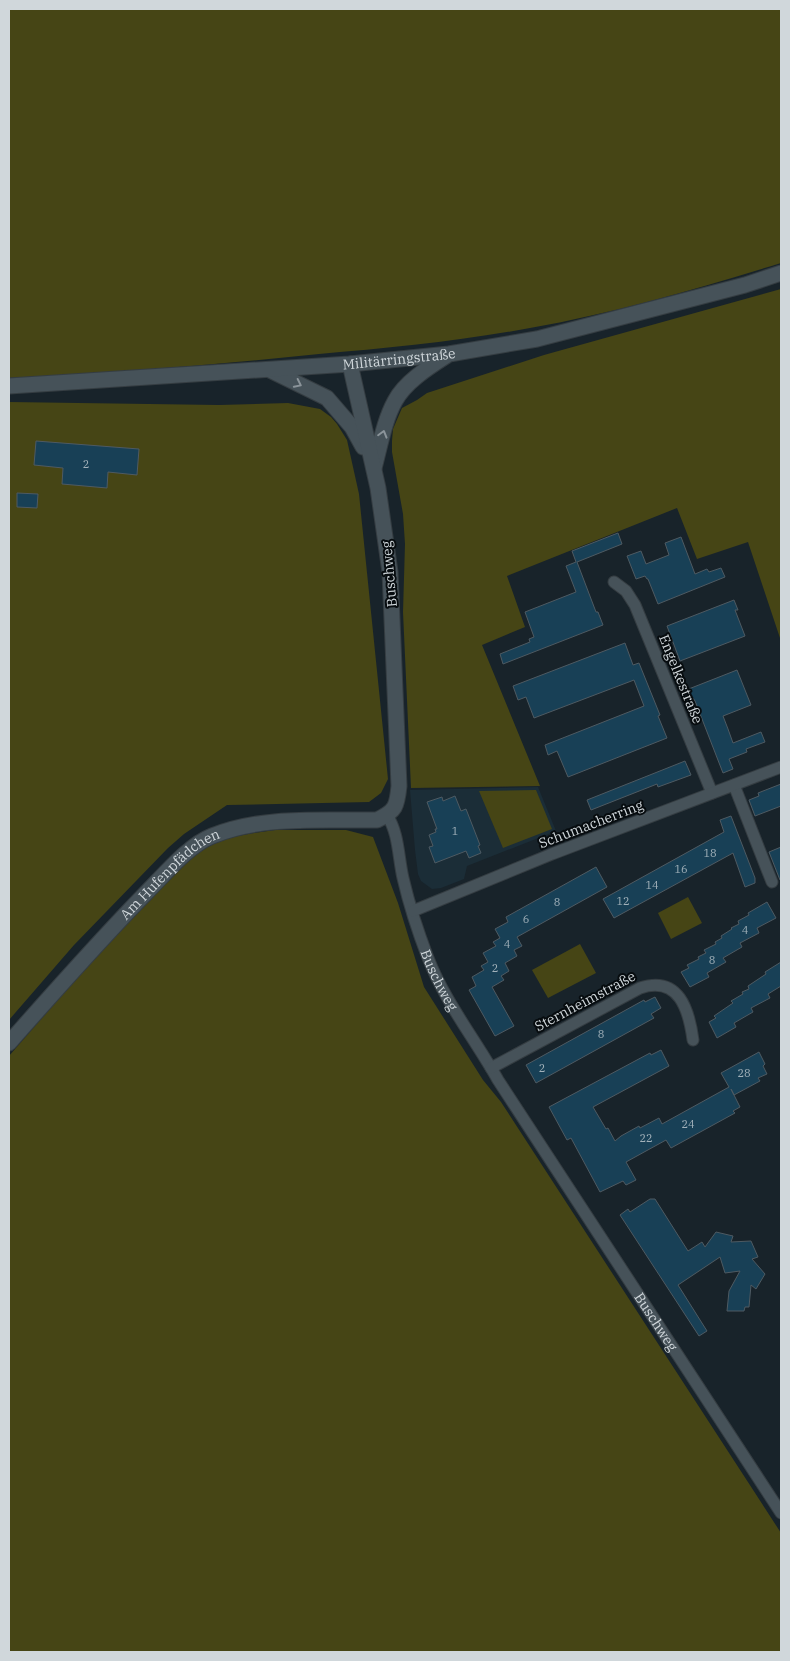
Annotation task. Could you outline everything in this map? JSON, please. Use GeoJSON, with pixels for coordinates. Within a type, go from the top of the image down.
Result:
{"type":"FeatureCollection","features":[{"type":"Feature","properties":{"kind":"main road","name":"Militärringstraße"},"geometry":{"type":"LineString","coordinates":[[9,386],[269,370],[449,354],[536,339],[745,285],[781,273]]}},
{"type":"Feature","properties":{"kind":"main road"},"geometry":{"type":"LineString","coordinates":[[373,469],[390,411],[396,399],[419,374],[449,354]]}},
{"type":"Feature","properties":{"kind":"main road","name":"Buschweg"},"geometry":{"type":"LineString","coordinates":[[350,364],[378,488],[390,572],[399,786],[397,804],[387,816]]}},
{"type":"Feature","properties":{"kind":"main road"},"geometry":{"type":"LineString","coordinates":[[269,370],[327,398],[352,427],[373,469]]}},
{"type":"Feature","properties":{"kind":"main road","name":"Am Hufenpfädchen"},"geometry":{"type":"LineString","coordinates":[[9,1043],[94,947],[158,881],[192,848],[211,836],[235,828],[266,823],[309,820],[377,820],[387,816]]}},
{"type":"Feature","properties":{"kind":"street","name":"Engelkestraße"},"geometry":{"type":"LineString","coordinates":[[614,582],[626,591],[635,605],[712,793]]}},
{"type":"Feature","properties":{"kind":"street","name":"Schumacherring"},"geometry":{"type":"LineString","coordinates":[[413,911],[552,854],[781,767]]}},
{"type":"Feature","properties":{"kind":"street"},"geometry":{"type":"LineString","coordinates":[[734,785],[772,882]]}},
{"type":"Feature","properties":{"kind":"street","name":"Buschweg"},"geometry":{"type":"LineString","coordinates":[[387,816],[393,824],[403,878],[428,958],[439,984],[491,1068],[781,1513]]}},
{"type":"Feature","properties":{"kind":"street","name":"Sternheimstraße"},"geometry":{"type":"LineString","coordinates":[[491,1068],[640,988],[653,984],[663,985],[677,993],[691,1022],[693,1040]]}},
{"type":"Feature","properties":{"kind":"shaded area"},"geometry":{"type":"Polygon","coordinates":[[[9,9],[781,9],[781,263],[688,291],[625,307],[504,333],[398,347],[203,365],[9,378],[9,9]]]}},
{"type":"Feature","properties":{"kind":"shaded area"},"geometry":{"type":"Polygon","coordinates":[[[781,289],[781,641],[748,542],[697,559],[677,508],[507,576],[525,627],[482,645],[540,786],[411,788],[403,612],[405,544],[403,514],[392,452],[393,429],[402,408],[427,393],[544,355],[781,289]]]}},
{"type":"Feature","properties":{"kind":"shaded area"},"geometry":{"type":"Polygon","coordinates":[[[9,402],[219,405],[288,403],[320,409],[331,417],[347,440],[359,494],[388,779],[381,793],[369,802],[227,805],[184,834],[168,848],[74,945],[9,1020],[9,402]]]}},
{"type":"Feature","properties":{"kind":"shaded area"},"geometry":{"type":"Polygon","coordinates":[[[538,787],[556,831],[467,866],[464,879],[441,888],[432,889],[421,881],[418,874],[415,850],[410,790],[538,787]]]}},
{"type":"Feature","properties":{"kind":"shaded area"},"geometry":{"type":"Polygon","coordinates":[[[536,790],[552,829],[503,848],[479,791],[536,790]]]}},
{"type":"Feature","properties":{"kind":"shaded area"},"geometry":{"type":"Polygon","coordinates":[[[275,830],[346,830],[373,837],[398,903],[424,987],[483,1080],[501,1102],[781,1533],[781,1652],[9,1652],[9,1056],[123,927],[194,856],[223,840],[275,830]]]}},
{"type":"Feature","properties":{"kind":"shaded area"},"geometry":{"type":"Polygon","coordinates":[[[688,897],[702,923],[671,939],[658,913],[688,897]]]}},
{"type":"Feature","properties":{"kind":"shaded area"},"geometry":{"type":"Polygon","coordinates":[[[580,944],[596,973],[548,998],[532,970],[580,944]]]}},
{"type":"Feature","properties":{"kind":"building"},"geometry":{"type":"Polygon","coordinates":[[[36,441],[139,449],[137,475],[108,472],[107,488],[62,484],[63,468],[34,465],[36,441]]]}},
{"type":"Feature","properties":{"kind":"building"},"geometry":{"type":"Polygon","coordinates":[[[17,493],[38,494],[37,508],[17,507],[17,493]]]}},
{"type":"Feature","properties":{"kind":"building"},"geometry":{"type":"Polygon","coordinates":[[[618,533],[622,544],[577,562],[596,612],[598,612],[603,625],[503,664],[500,654],[530,642],[529,639],[534,637],[525,612],[576,592],[566,566],[576,562],[572,551],[618,533]]]}},
{"type":"Feature","properties":{"kind":"building"},"geometry":{"type":"Polygon","coordinates":[[[681,537],[695,574],[707,569],[709,572],[721,568],[725,577],[658,604],[648,579],[645,576],[636,579],[627,556],[641,551],[646,564],[669,555],[665,543],[681,537]]]}},
{"type":"Feature","properties":{"kind":"building"},"geometry":{"type":"Polygon","coordinates":[[[734,600],[738,610],[735,610],[745,636],[680,661],[667,626],[734,600]]]}},
{"type":"Feature","properties":{"kind":"building"},"geometry":{"type":"Polygon","coordinates":[[[625,643],[633,665],[639,663],[667,738],[568,777],[557,751],[548,755],[545,745],[644,706],[634,680],[534,718],[526,697],[518,700],[513,686],[625,643]]]}},
{"type":"Feature","properties":{"kind":"building"},"geometry":{"type":"Polygon","coordinates":[[[737,670],[751,705],[723,716],[733,743],[761,732],[765,742],[746,749],[747,752],[729,759],[733,769],[723,773],[695,701],[693,698],[685,702],[681,692],[737,670]]]}},
{"type":"Feature","properties":{"kind":"building"},"geometry":{"type":"Polygon","coordinates":[[[685,761],[691,775],[658,787],[657,784],[591,810],[587,800],[685,761]]]}},
{"type":"Feature","properties":{"kind":"building"},"geometry":{"type":"Polygon","coordinates":[[[781,784],[781,806],[755,816],[749,800],[759,796],[758,793],[781,784]]]}},
{"type":"Feature","properties":{"kind":"building"},"geometry":{"type":"Polygon","coordinates":[[[455,796],[461,811],[466,809],[480,845],[478,846],[481,853],[469,858],[466,851],[435,863],[429,847],[433,846],[429,835],[436,832],[435,829],[437,829],[427,802],[442,797],[443,801],[455,796]]]}},
{"type":"Feature","properties":{"kind":"building"},"geometry":{"type":"Polygon","coordinates":[[[731,816],[755,878],[755,883],[745,887],[733,853],[614,918],[603,899],[724,832],[720,820],[731,816]]]}},
{"type":"Feature","properties":{"kind":"building"},"geometry":{"type":"Polygon","coordinates":[[[781,847],[781,880],[780,880],[769,852],[781,847]]]}},
{"type":"Feature","properties":{"kind":"building"},"geometry":{"type":"Polygon","coordinates":[[[596,867],[607,887],[517,937],[522,946],[514,950],[517,956],[505,963],[509,971],[501,976],[504,980],[492,987],[514,1026],[495,1036],[469,990],[476,986],[472,977],[484,970],[481,966],[488,962],[483,953],[496,946],[493,942],[500,938],[495,929],[508,922],[506,917],[596,867]]]}},
{"type":"Feature","properties":{"kind":"building"},"geometry":{"type":"Polygon","coordinates":[[[767,902],[776,918],[757,928],[759,933],[740,943],[742,947],[723,958],[726,962],[707,973],[709,977],[690,987],[681,972],[689,968],[687,965],[699,959],[698,957],[706,953],[704,950],[716,944],[715,942],[722,938],[721,936],[739,924],[738,921],[749,915],[748,913],[767,902]]]}},
{"type":"Feature","properties":{"kind":"building"},"geometry":{"type":"Polygon","coordinates":[[[781,962],[781,986],[768,994],[770,998],[751,1008],[753,1012],[734,1023],[736,1027],[717,1038],[709,1022],[716,1018],[714,1016],[733,1003],[731,1001],[749,989],[748,986],[766,974],[765,972],[781,962]]]}},
{"type":"Feature","properties":{"kind":"building"},"geometry":{"type":"Polygon","coordinates":[[[655,997],[661,1008],[651,1014],[654,1018],[536,1083],[526,1065],[644,1000],[645,1002],[655,997]]]}},
{"type":"Feature","properties":{"kind":"building"},"geometry":{"type":"Polygon","coordinates":[[[661,1050],[669,1066],[593,1107],[615,1141],[639,1126],[640,1128],[659,1118],[662,1124],[729,1087],[721,1073],[759,1052],[765,1064],[763,1066],[767,1074],[758,1078],[760,1081],[734,1095],[740,1107],[733,1111],[735,1113],[671,1148],[666,1140],[626,1162],[636,1180],[626,1185],[623,1181],[600,1192],[571,1138],[567,1140],[549,1107],[650,1053],[651,1055],[661,1050]]]}},
{"type":"Feature","properties":{"kind":"building"},"geometry":{"type":"Polygon","coordinates":[[[650,1199],[655,1199],[688,1251],[702,1242],[705,1247],[716,1232],[733,1236],[731,1242],[751,1241],[758,1257],[752,1259],[765,1274],[756,1289],[751,1285],[749,1307],[745,1307],[744,1311],[727,1311],[729,1291],[740,1271],[725,1273],[720,1257],[678,1285],[707,1331],[699,1336],[620,1215],[628,1209],[630,1212],[650,1199]]]}}]}
